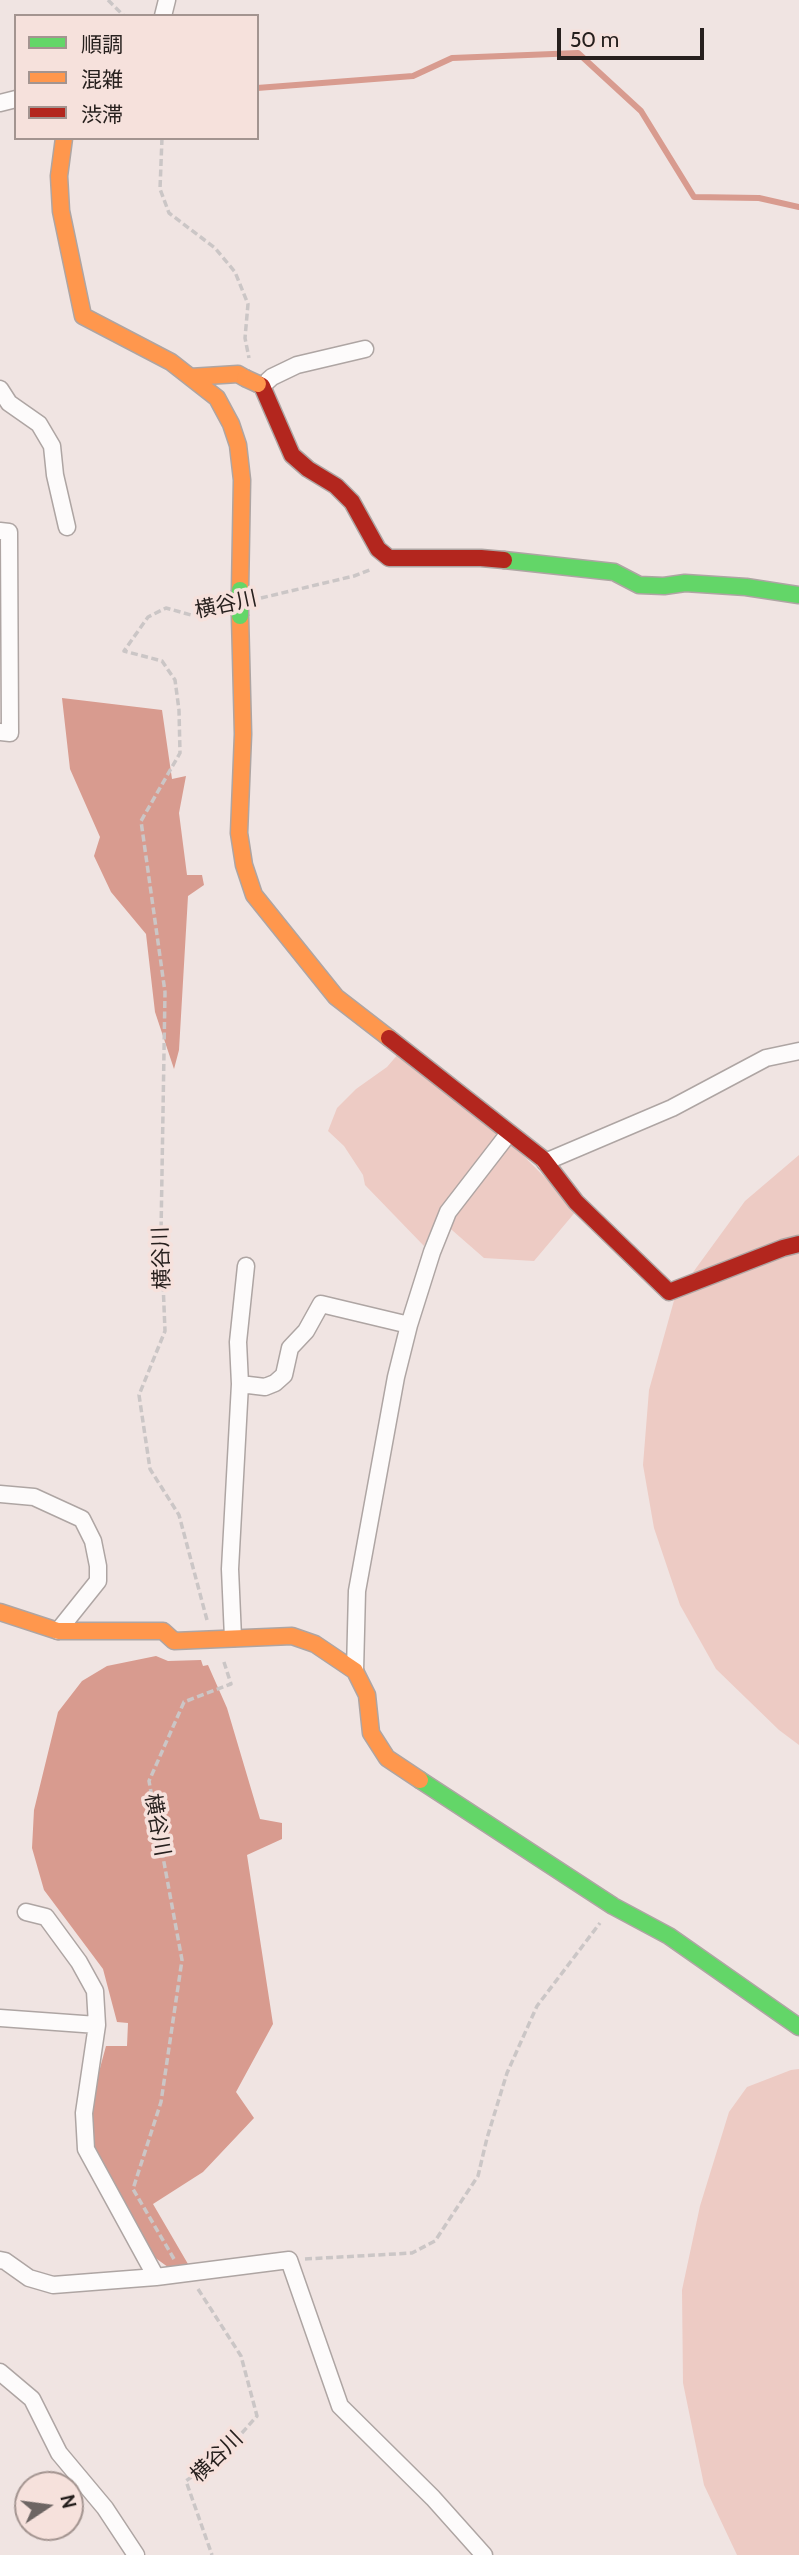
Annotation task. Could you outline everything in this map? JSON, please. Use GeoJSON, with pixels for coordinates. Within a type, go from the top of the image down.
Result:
{"type":"FeatureCollection","features":[{"type":"Feature","properties":{"kind":"street"},"geometry":{"type":"LineString","coordinates":[[64,140],[59,176],[61,211],[83,316],[171,362],[217,398],[231,424],[238,445],[242,480],[245,595],[240,616],[243,734],[239,833],[244,865],[254,895],[336,997],[545,1161],[576,1202],[669,1292],[799,1244]]}},
{"type":"Feature","properties":{"kind":"street"},"geometry":{"type":"LineString","coordinates":[[255,383],[297,365],[365,349]]}},
{"type":"Feature","properties":{"kind":"street"},"geometry":{"type":"LineString","coordinates":[[190,377],[238,374],[255,383],[292,455],[308,469],[336,486],[352,502],[378,549],[389,558],[481,558],[614,572],[639,585],[685,583],[746,587],[799,596]]}},
{"type":"Feature","properties":{"kind":"street"},"geometry":{"type":"LineString","coordinates":[[0,389],[9,403],[39,424],[52,446],[55,475],[67,527]]}},
{"type":"Feature","properties":{"kind":"street"},"geometry":{"type":"LineString","coordinates":[[0,531],[9,532],[10,733],[0,732]]}},
{"type":"Feature","properties":{"kind":"street"},"geometry":{"type":"LineString","coordinates":[[545,1161],[672,1108],[766,1058],[799,1051]]}},
{"type":"Feature","properties":{"kind":"street"},"geometry":{"type":"LineString","coordinates":[[509,1132],[449,1212],[432,1252],[396,1377],[357,1591],[355,1671],[367,1695],[371,1733],[387,1758],[613,1906],[670,1936],[799,2027]]}},
{"type":"Feature","properties":{"kind":"street"},"geometry":{"type":"LineString","coordinates":[[233,1638],[230,1569],[240,1384],[238,1342],[246,1266]]}},
{"type":"Feature","properties":{"kind":"street"},"geometry":{"type":"LineString","coordinates":[[240,1384],[265,1387],[284,1375],[290,1348],[306,1331],[321,1304],[409,1325]]}},
{"type":"Feature","properties":{"kind":"street"},"geometry":{"type":"LineString","coordinates":[[0,1493],[34,1497],[82,1519],[93,1541],[99,1566],[98,1581],[58,1631]]}},
{"type":"Feature","properties":{"kind":"street"},"geometry":{"type":"LineString","coordinates":[[0,1612],[58,1631],[163,1631],[174,1641],[292,1636],[315,1644],[355,1671]]}},
{"type":"Feature","properties":{"kind":"street"},"geometry":{"type":"LineString","coordinates":[[26,1912],[46,1917],[79,1962],[95,1992],[97,2025],[83,2113],[86,2149],[156,2277]]}},
{"type":"Feature","properties":{"kind":"street"},"geometry":{"type":"LineString","coordinates":[[0,2018],[97,2025]]}},
{"type":"Feature","properties":{"kind":"street"},"geometry":{"type":"LineString","coordinates":[[0,2260],[29,2278],[52,2285],[156,2277],[289,2260],[340,2406],[433,2498],[484,2555]]}},
{"type":"Feature","properties":{"kind":"street"},"geometry":{"type":"LineString","coordinates":[[0,2372],[32,2399],[59,2454],[105,2508],[136,2555]]}},
{"type":"Feature","properties":{"kind":"path"},"geometry":{"type":"LineString","coordinates":[[108,0],[122,14]]}},
{"type":"Feature","properties":{"kind":"path"},"geometry":{"type":"LineString","coordinates":[[162,140],[160,189],[169,213],[215,248],[235,272],[248,304],[245,338],[249,361]]}},
{"type":"Feature","properties":{"kind":"path","name":"横谷川"},"geometry":{"type":"LineString","coordinates":[[245,595],[354,576],[372,569],[365,560]]}},
{"type":"Feature","properties":{"kind":"path","name":"横谷川"},"geometry":{"type":"LineString","coordinates":[[176,2262],[132,2189],[161,2102],[181,1960],[149,1781],[184,1702],[231,1684],[209,1626],[179,1515],[150,1469],[139,1395],[165,1331],[161,1233],[165,992],[142,821],[180,753],[175,680],[162,661],[124,651],[148,617],[166,608],[191,615],[225,607]]}},
{"type":"Feature","properties":{"kind":"path"},"geometry":{"type":"LineString","coordinates":[[289,2260],[412,2253],[435,2241],[478,2176],[507,2073],[537,2006],[613,1906]]}},
{"type":"Feature","properties":{"kind":"path","name":"横谷川"},"geometry":{"type":"LineString","coordinates":[[197,2287],[242,2356],[257,2416],[225,2452],[186,2481],[212,2555]]}},
{"type":"Feature","properties":{"kind":"shaded area"},"geometry":{"type":"Polygon","coordinates":[[[62,698],[162,710],[172,779],[186,776],[179,813],[187,875],[202,875],[204,885],[188,896],[179,1050],[174,1069],[155,1012],[146,934],[111,892],[94,856],[100,837],[70,769],[62,698]]]}},
{"type":"Feature","properties":{"kind":"shaded area"},"geometry":{"type":"Polygon","coordinates":[[[399,1053],[501,1133],[577,1210],[534,1261],[484,1258],[437,1217],[424,1246],[365,1185],[363,1175],[344,1146],[328,1131],[337,1108],[356,1089],[387,1067],[399,1053]]]}},
{"type":"Feature","properties":{"kind":"shaded area"},"geometry":{"type":"Polygon","coordinates":[[[799,1155],[799,1745],[779,1730],[716,1669],[680,1605],[654,1528],[643,1465],[649,1390],[675,1297],[745,1201],[799,1155]]]}},
{"type":"Feature","properties":{"kind":"shaded area"},"geometry":{"type":"Polygon","coordinates":[[[156,1656],[168,1661],[201,1660],[203,1666],[208,1665],[227,1708],[260,1819],[282,1823],[282,1839],[247,1855],[273,2024],[236,2092],[254,2118],[203,2172],[153,2204],[188,2264],[172,2270],[150,2254],[93,2148],[90,2105],[106,2046],[127,2046],[128,2023],[117,2022],[103,1969],[44,1890],[32,1848],[34,1810],[58,1712],[82,1681],[107,1666],[156,1656]]]}},
{"type":"Feature","properties":{"kind":"shaded area"},"geometry":{"type":"Polygon","coordinates":[[[799,2069],[799,2555],[737,2555],[704,2485],[683,2383],[682,2290],[700,2206],[729,2112],[747,2087],[799,2069]]]}},
{"type":"Feature","properties":{"kind":"waterway"},"geometry":{"type":"LineString","coordinates":[[259,88],[413,76],[452,58],[578,53],[641,111],[694,197],[759,198],[799,207]]}},
{"type":"Feature","properties":{"kind":"traffic: fast"},"geometry":{"type":"LineString","coordinates":[[504,560],[614,572],[639,585],[685,583],[746,587],[799,595]]}},
{"type":"Feature","properties":{"kind":"traffic: fast"},"geometry":{"type":"LineString","coordinates":[[240,590],[240,616]]}},
{"type":"Feature","properties":{"kind":"traffic: fast"},"geometry":{"type":"LineString","coordinates":[[420,1780],[613,1906],[669,1936],[799,2027]]}},
{"type":"Feature","properties":{"kind":"traffic: slow"},"geometry":{"type":"LineString","coordinates":[[64,140],[59,176],[61,211],[83,316],[171,362],[217,398],[231,424],[238,445],[242,480],[240,590]]}},
{"type":"Feature","properties":{"kind":"traffic: slow"},"geometry":{"type":"LineString","coordinates":[[190,377],[238,374],[245,378]]}},
{"type":"Feature","properties":{"kind":"traffic: slow"},"geometry":{"type":"LineString","coordinates":[[245,378],[258,384]]}},
{"type":"Feature","properties":{"kind":"traffic: slow"},"geometry":{"type":"LineString","coordinates":[[240,616],[243,734],[239,833],[244,865],[254,895],[336,997],[389,1038]]}},
{"type":"Feature","properties":{"kind":"traffic: slow"},"geometry":{"type":"LineString","coordinates":[[0,1612],[58,1631],[163,1631],[174,1641],[292,1636],[315,1644],[355,1671],[367,1695],[371,1733],[387,1758],[420,1780]]}},
{"type":"Feature","properties":{"kind":"traffic: jam"},"geometry":{"type":"LineString","coordinates":[[258,384],[262,386],[292,455],[308,469],[336,486],[352,502],[378,549],[389,558],[504,560]]}},
{"type":"Feature","properties":{"kind":"traffic: jam"},"geometry":{"type":"LineString","coordinates":[[389,1038],[543,1159],[576,1202],[669,1292],[799,1244]]}}]}
